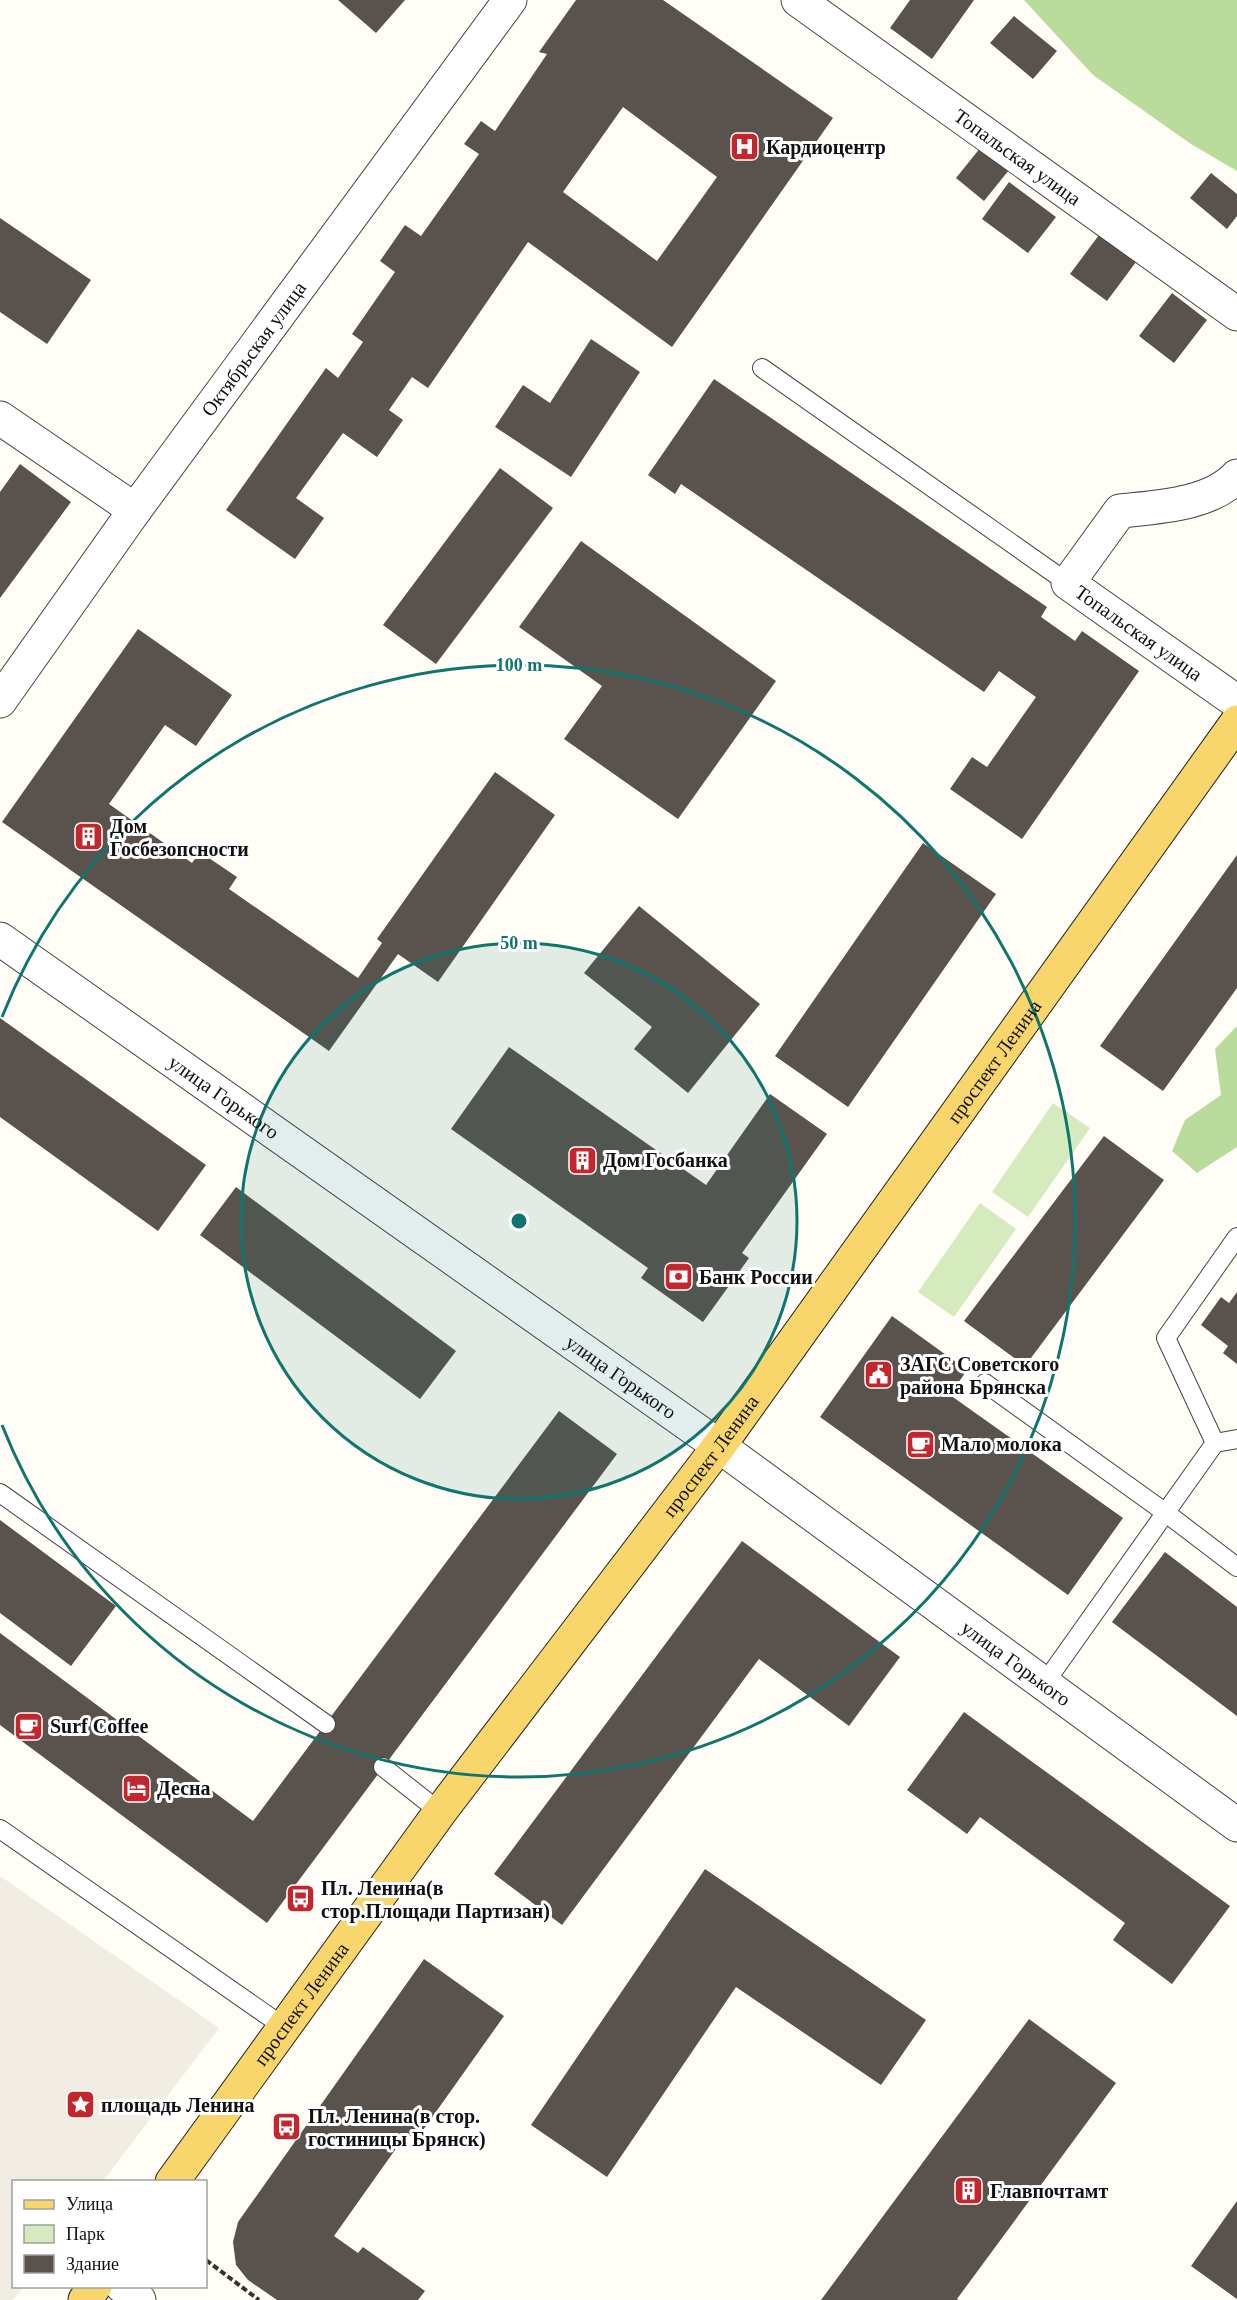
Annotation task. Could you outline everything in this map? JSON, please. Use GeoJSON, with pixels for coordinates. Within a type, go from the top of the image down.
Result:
{"type":"FeatureCollection","features":[{"type":"Feature","properties":{"kind":"main road","name":"проспект Ленина"},"geometry":{"type":"LineString","coordinates":[[173,2180],[440,1812],[719,1446],[1237,722]]}},
{"type":"Feature","properties":{"kind":"street","name":"Октябрьская улица"},"geometry":{"type":"LineString","coordinates":[[0,701],[135,510],[510,0]]}},
{"type":"Feature","properties":{"kind":"street","name":"Топальская улица"},"geometry":{"type":"LineString","coordinates":[[798,0],[1237,314]]}},
{"type":"Feature","properties":{"kind":"street"},"geometry":{"type":"LineString","coordinates":[[0,418],[135,510]]}},
{"type":"Feature","properties":{"kind":"street","name":"Топальская улица"},"geometry":{"type":"LineString","coordinates":[[1237,476],[1229,484],[1182,505],[1120,512],[1068,583],[1237,702]]}},
{"type":"Feature","properties":{"kind":"street","name":"улица Горького"},"geometry":{"type":"LineString","coordinates":[[0,939],[719,1446],[1237,1825]]}},
{"type":"Feature","properties":{"kind":"street"},"geometry":{"type":"LineString","coordinates":[[124,2288],[139,2300]]}},
{"type":"Feature","properties":{"kind":"lane"},"geometry":{"type":"LineString","coordinates":[[762,368],[1068,583]]}},
{"type":"Feature","properties":{"kind":"lane"},"geometry":{"type":"LineString","coordinates":[[1215,1443],[1166,1338],[1237,1238]]}},
{"type":"Feature","properties":{"kind":"lane"},"geometry":{"type":"LineString","coordinates":[[985,1383],[1237,1567]]}},
{"type":"Feature","properties":{"kind":"lane"},"geometry":{"type":"LineString","coordinates":[[1044,1684],[1215,1443],[1237,1439]]}},
{"type":"Feature","properties":{"kind":"lane"},"geometry":{"type":"LineString","coordinates":[[0,1493],[326,1724]]}},
{"type":"Feature","properties":{"kind":"lane"},"geometry":{"type":"LineString","coordinates":[[384,1767],[440,1812]]}},
{"type":"Feature","properties":{"kind":"lane"},"geometry":{"type":"LineString","coordinates":[[0,1828],[284,2027]]}},
{"type":"Feature","properties":{"kind":"path"},"geometry":{"type":"LineString","coordinates":[[207,2261],[259,2300]]}},
{"type":"Feature","properties":{"kind":"green space"},"geometry":{"type":"Polygon","coordinates":[[[1024,0],[1237,0],[1237,171],[1191,144],[1093,75],[1024,0]]]}},
{"type":"Feature","properties":{"kind":"green space"},"geometry":{"type":"Polygon","coordinates":[[[1237,1026],[1237,1147],[1197,1173],[1172,1151],[1185,1120],[1221,1095],[1215,1049],[1237,1026]]]}},
{"type":"Feature","properties":{"kind":"green space"},"geometry":{"type":"Polygon","coordinates":[[[1053,1103],[1090,1128],[1028,1217],[992,1192],[1053,1103]]]}},
{"type":"Feature","properties":{"kind":"green space"},"geometry":{"type":"Polygon","coordinates":[[[980,1203],[1016,1229],[954,1317],[918,1292],[980,1203]]]}},
{"type":"Feature","properties":{"kind":"shaded area","name":"площадь Ленина"},"geometry":{"type":"Polygon","coordinates":[[[0,1876],[219,2028],[104,2180],[12,2180],[12,2288],[23,2288],[13,2300],[0,2300],[0,1876]]]}},
{"type":"Feature","properties":{"kind":"building"},"geometry":{"type":"Polygon","coordinates":[[[338,0],[405,0],[376,33],[338,0]]]}},
{"type":"Feature","properties":{"kind":"building"},"geometry":{"type":"Polygon","coordinates":[[[576,0],[663,0],[833,118],[672,347],[528,242],[428,388],[412,377],[389,410],[403,420],[377,457],[343,433],[296,498],[324,518],[295,559],[226,510],[326,368],[338,378],[363,342],[352,334],[395,272],[380,261],[405,225],[421,236],[479,154],[464,144],[481,121],[495,131],[547,54],[539,52],[576,0]],[[623,107],[563,192],[657,261],[717,177],[623,107]]]}},
{"type":"Feature","properties":{"kind":"building"},"geometry":{"type":"Polygon","coordinates":[[[910,0],[974,0],[932,59],[890,28],[910,0]]]}},
{"type":"Feature","properties":{"kind":"building"},"geometry":{"type":"Polygon","coordinates":[[[1014,16],[1057,51],[1033,79],[990,43],[1014,16]]]}},
{"type":"Feature","properties":{"kind":"building"},"geometry":{"type":"Polygon","coordinates":[[[981,147],[1009,170],[984,201],[956,178],[981,147]]]}},
{"type":"Feature","properties":{"kind":"building"},"geometry":{"type":"Polygon","coordinates":[[[1211,173],[1237,194],[1237,216],[1227,229],[1190,198],[1211,173]]]}},
{"type":"Feature","properties":{"kind":"building"},"geometry":{"type":"Polygon","coordinates":[[[1009,182],[1056,217],[1028,253],[982,219],[1009,182]]]}},
{"type":"Feature","properties":{"kind":"building"},"geometry":{"type":"Polygon","coordinates":[[[0,218],[91,280],[47,344],[0,312],[0,218]]]}},
{"type":"Feature","properties":{"kind":"building"},"geometry":{"type":"Polygon","coordinates":[[[1099,235],[1136,262],[1107,301],[1070,274],[1099,235]]]}},
{"type":"Feature","properties":{"kind":"building"},"geometry":{"type":"Polygon","coordinates":[[[1172,293],[1207,320],[1174,363],[1139,336],[1172,293]]]}},
{"type":"Feature","properties":{"kind":"building"},"geometry":{"type":"Polygon","coordinates":[[[591,339],[640,372],[571,477],[495,427],[523,385],[550,403],[591,339]]]}},
{"type":"Feature","properties":{"kind":"building"},"geometry":{"type":"Polygon","coordinates":[[[714,379],[1047,607],[1041,617],[1075,641],[1082,631],[1139,671],[1022,839],[950,789],[972,757],[987,767],[1036,697],[999,671],[984,692],[681,484],[675,494],[648,475],[714,379]]]}},
{"type":"Feature","properties":{"kind":"building"},"geometry":{"type":"Polygon","coordinates":[[[20,464],[71,502],[0,598],[0,492],[20,464]]]}},
{"type":"Feature","properties":{"kind":"building"},"geometry":{"type":"Polygon","coordinates":[[[500,468],[553,508],[436,664],[383,625],[500,468]]]}},
{"type":"Feature","properties":{"kind":"building"},"geometry":{"type":"Polygon","coordinates":[[[581,541],[776,681],[678,819],[564,739],[602,686],[519,627],[581,541]]]}},
{"type":"Feature","properties":{"kind":"building","name":"Дом Госбезопсности"},"geometry":{"type":"Polygon","coordinates":[[[138,629],[232,695],[196,746],[165,725],[109,804],[192,863],[200,852],[237,877],[229,889],[358,978],[382,943],[377,939],[495,772],[555,815],[438,982],[398,954],[329,1051],[2,822],[138,629]]]}},
{"type":"Feature","properties":{"kind":"building"},"geometry":{"type":"Polygon","coordinates":[[[923,843],[996,894],[848,1107],[775,1056],[923,843]]]}},
{"type":"Feature","properties":{"kind":"building"},"geometry":{"type":"Polygon","coordinates":[[[1237,855],[1237,988],[1163,1091],[1100,1046],[1237,855]]]}},
{"type":"Feature","properties":{"kind":"building"},"geometry":{"type":"Polygon","coordinates":[[[639,906],[760,1004],[688,1093],[634,1049],[652,1027],[584,973],[639,906]]]}},
{"type":"Feature","properties":{"kind":"building"},"geometry":{"type":"Polygon","coordinates":[[[0,1018],[206,1165],[158,1231],[0,1117],[0,1018]]]}},
{"type":"Feature","properties":{"kind":"building","name":"Дом Госбанка"},"geometry":{"type":"Polygon","coordinates":[[[509,1047],[706,1185],[770,1094],[827,1134],[742,1253],[749,1258],[703,1322],[641,1278],[648,1268],[451,1129],[509,1047]]]}},
{"type":"Feature","properties":{"kind":"building"},"geometry":{"type":"Polygon","coordinates":[[[1104,1136],[1164,1180],[1025,1366],[964,1321],[1104,1136]]]}},
{"type":"Feature","properties":{"kind":"building"},"geometry":{"type":"Polygon","coordinates":[[[236,1187],[456,1351],[420,1399],[200,1235],[236,1187]]]}},
{"type":"Feature","properties":{"kind":"building"},"geometry":{"type":"Polygon","coordinates":[[[1237,1292],[1237,1364],[1223,1353],[1228,1346],[1201,1325],[1221,1297],[1229,1303],[1237,1292]]]}},
{"type":"Feature","properties":{"kind":"building"},"geometry":{"type":"Polygon","coordinates":[[[892,1316],[967,1370],[950,1395],[1123,1518],[1068,1595],[820,1417],[892,1316]]]}},
{"type":"Feature","properties":{"kind":"building"},"geometry":{"type":"Polygon","coordinates":[[[559,1411],[617,1454],[267,1923],[0,1725],[0,1633],[253,1821],[559,1411]]]}},
{"type":"Feature","properties":{"kind":"building"},"geometry":{"type":"Polygon","coordinates":[[[0,1520],[116,1606],[71,1666],[0,1613],[0,1520]]]}},
{"type":"Feature","properties":{"kind":"building"},"geometry":{"type":"Polygon","coordinates":[[[742,1541],[900,1657],[849,1726],[759,1659],[562,1925],[494,1874],[742,1541]]]}},
{"type":"Feature","properties":{"kind":"building"},"geometry":{"type":"Polygon","coordinates":[[[1165,1552],[1237,1607],[1237,1716],[1112,1622],[1165,1552]]]}},
{"type":"Feature","properties":{"kind":"building"},"geometry":{"type":"Polygon","coordinates":[[[964,1712],[1230,1906],[1172,1984],[1113,1940],[1125,1923],[980,1817],[967,1834],[907,1790],[964,1712]]]}},
{"type":"Feature","properties":{"kind":"building"},"geometry":{"type":"Polygon","coordinates":[[[705,1869],[926,2020],[881,2085],[736,1987],[607,2177],[531,2125],[705,1869]]]}},
{"type":"Feature","properties":{"kind":"building"},"geometry":{"type":"Polygon","coordinates":[[[424,1959],[504,2016],[416,2140],[407,2133],[334,2236],[358,2253],[363,2247],[425,2291],[418,2300],[277,2300],[248,2280],[236,2265],[233,2242],[238,2222],[424,1959]]]}},
{"type":"Feature","properties":{"kind":"building","name":"Главпочтамт"},"geometry":{"type":"Polygon","coordinates":[[[1029,2019],[1116,2083],[957,2299],[959,2300],[821,2300],[1029,2019]]]}},
{"type":"Feature","properties":{"kind":"building"},"geometry":{"type":"Polygon","coordinates":[[[1237,2201],[1237,2299],[1191,2266],[1237,2201]]]}},
{"type":"Feature","properties":{"kind":"place","name":"Кардиоцентр"},"geometry":{"type":"Point","coordinates":[745,147]}},
{"type":"Feature","properties":{"kind":"place","name":"Дом Госбезопсности"},"geometry":{"type":"Point","coordinates":[89,837]}},
{"type":"Feature","properties":{"kind":"place","name":"Дом Госбанка"},"geometry":{"type":"Point","coordinates":[582,1160]}},
{"type":"Feature","properties":{"kind":"place","name":"Банк России"},"geometry":{"type":"Point","coordinates":[678,1277]}},
{"type":"Feature","properties":{"kind":"place","name":"ЗАГС Советского района Брянска"},"geometry":{"type":"Point","coordinates":[879,1375]}},
{"type":"Feature","properties":{"kind":"place","name":"Мало молока"},"geometry":{"type":"Point","coordinates":[920,1444]}},
{"type":"Feature","properties":{"kind":"place","name":"Surf Coffee"},"geometry":{"type":"Point","coordinates":[29,1726]}},
{"type":"Feature","properties":{"kind":"place","name":"Десна"},"geometry":{"type":"Point","coordinates":[136,1788]}},
{"type":"Feature","properties":{"kind":"place","name":"Пл. Ленина(в стор.Площади Партизан)"},"geometry":{"type":"Point","coordinates":[300,1899]}},
{"type":"Feature","properties":{"kind":"place","name":"площадь Ленина"},"geometry":{"type":"Point","coordinates":[80,2105]}},
{"type":"Feature","properties":{"kind":"place","name":"Пл. Ленина(в стор. гостиницы Брянск)"},"geometry":{"type":"Point","coordinates":[287,2127]}},
{"type":"Feature","properties":{"kind":"place","name":"Главпочтамт"},"geometry":{"type":"Point","coordinates":[969,2191]}}]}
